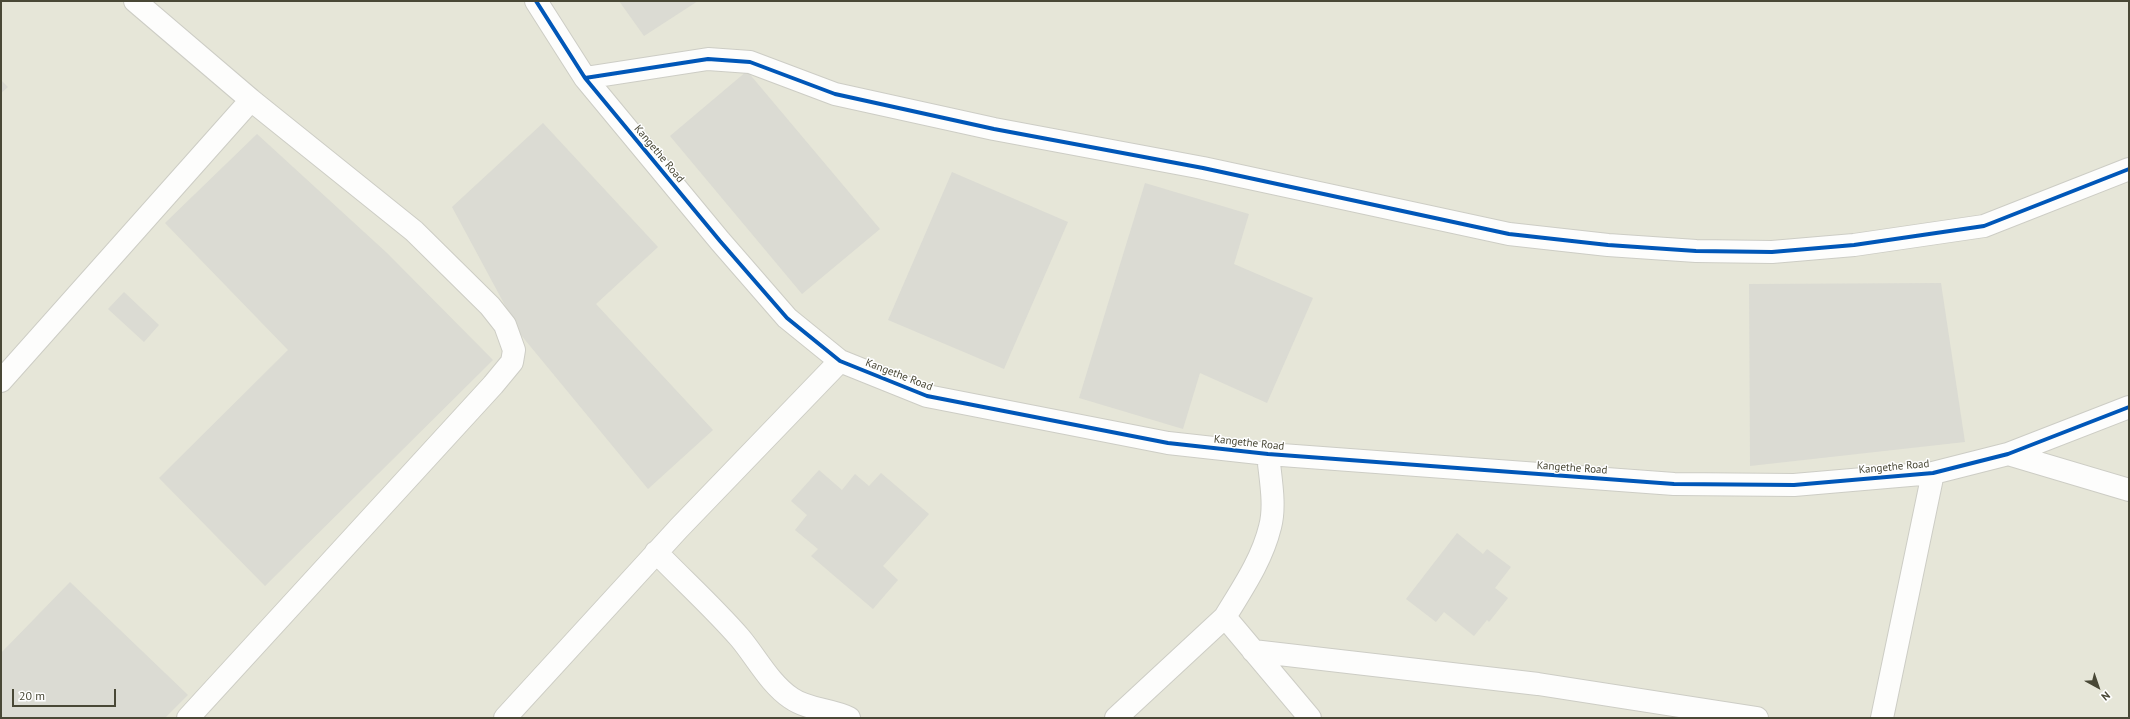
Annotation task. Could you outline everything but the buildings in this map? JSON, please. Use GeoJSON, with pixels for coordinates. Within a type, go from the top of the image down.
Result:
{"type":"FeatureCollection","features":[{"type":"Feature","properties":{"kind":"street"},"geometry":{"type":"LineString","coordinates":[[135,1],[251,100],[414,231],[490,306],[505,325],[514,350],[512,362],[494,386],[188,718]]}},
{"type":"Feature","properties":{"kind":"street","name":"Kangethe Road"},"geometry":{"type":"LineString","coordinates":[[536,1],[585,78],[720,241],[787,318],[840,361],[927,396],[1168,444],[1268,454],[1674,484],[1794,485],[1933,473],[2008,454],[2129,407]]}},
{"type":"Feature","properties":{"kind":"street"},"geometry":{"type":"LineString","coordinates":[[585,78],[708,59],[750,62],[835,94],[994,129],[1203,168],[1509,234],[1608,245],[1696,251],[1772,252],[1854,245],[1984,226],[2129,169]]}},
{"type":"Feature","properties":{"kind":"street"},"geometry":{"type":"LineString","coordinates":[[1,381],[251,100]]}},
{"type":"Feature","properties":{"kind":"street"},"geometry":{"type":"LineString","coordinates":[[505,718],[656,552],[840,361]]}},
{"type":"Feature","properties":{"kind":"street"},"geometry":{"type":"LineString","coordinates":[[1116,718],[1225,617],[1259,559],[1270,526],[1272,496],[1268,454]]}},
{"type":"Feature","properties":{"kind":"street"},"geometry":{"type":"LineString","coordinates":[[2008,454],[2129,490]]}},
{"type":"Feature","properties":{"kind":"street"},"geometry":{"type":"LineString","coordinates":[[1882,718],[1933,473]]}},
{"type":"Feature","properties":{"kind":"street"},"geometry":{"type":"LineString","coordinates":[[656,552],[739,637],[778,686],[792,698],[807,706],[837,712],[849,718]]}},
{"type":"Feature","properties":{"kind":"street"},"geometry":{"type":"LineString","coordinates":[[1225,617],[1310,718]]}},
{"type":"Feature","properties":{"kind":"street"},"geometry":{"type":"LineString","coordinates":[[1253,651],[1538,684],[1757,718]]}},
{"type":"Feature","properties":{"kind":"shaded area"},"geometry":{"type":"Polygon","coordinates":[[[1,1],[2129,1],[2129,718],[1,718],[1,1]]]}},
{"type":"Feature","properties":{"kind":"cycle path"},"geometry":{"type":"LineString","coordinates":[[536,1],[585,78],[720,241],[787,318],[840,361],[927,396],[1168,443],[1268,454],[1674,484],[1794,485],[1933,473],[2008,454],[2129,407]]}},
{"type":"Feature","properties":{"kind":"cycle path"},"geometry":{"type":"LineString","coordinates":[[585,78],[708,59],[750,62],[835,94],[994,129],[1203,168],[1509,234],[1608,245],[1696,251],[1772,252],[1854,245],[1984,226],[2129,169]]}}]}
